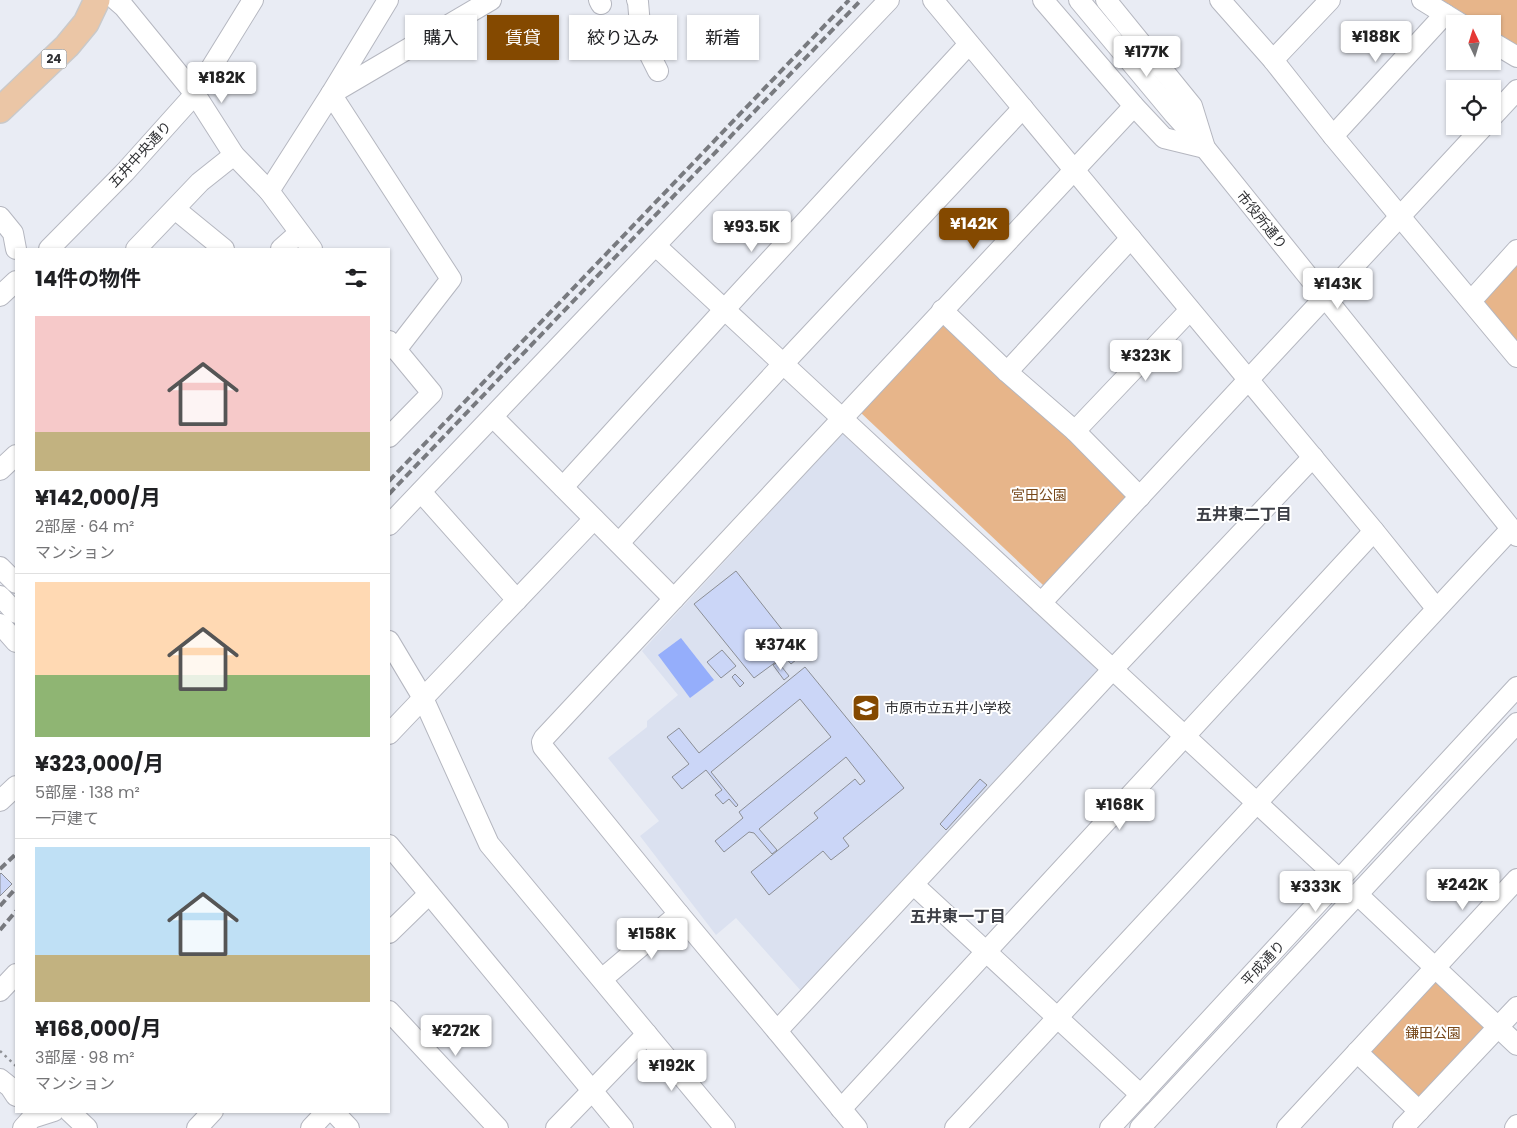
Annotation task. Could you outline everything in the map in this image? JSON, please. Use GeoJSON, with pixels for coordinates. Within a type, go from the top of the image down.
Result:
{"type":"FeatureCollection","features":[{"type":"Feature","properties":{"kind":"main road","name":"24"},"geometry":{"type":"LineString","coordinates":[[0,110],[67,46],[86,23],[96,0]]}},
{"type":"Feature","properties":{"kind":"street","name":"五井中央通り"},"geometry":{"type":"LineString","coordinates":[[50,248],[125,172],[195,94],[253,0]]}},
{"type":"Feature","properties":{"kind":"street"},"geometry":{"type":"LineString","coordinates":[[269,191],[388,0]]}},
{"type":"Feature","properties":{"kind":"street"},"geometry":{"type":"LineString","coordinates":[[331,94],[491,0]]}},
{"type":"Feature","properties":{"kind":"street"},"geometry":{"type":"LineString","coordinates":[[637,0],[641,38],[658,71]]}},
{"type":"Feature","properties":{"kind":"street"},"geometry":{"type":"LineString","coordinates":[[390,524],[889,0]]}},
{"type":"Feature","properties":{"kind":"street"},"geometry":{"type":"LineString","coordinates":[[933,0],[1374,530],[1436,608]]}},
{"type":"Feature","properties":{"kind":"street"},"geometry":{"type":"LineString","coordinates":[[1043,0],[1164,138],[1205,148]]}},
{"type":"Feature","properties":{"kind":"street","name":"市役所通り"},"geometry":{"type":"LineString","coordinates":[[1079,0],[1174,114],[1205,148],[1514,532]]}},
{"type":"Feature","properties":{"kind":"street"},"geometry":{"type":"LineString","coordinates":[[1106,0],[1192,106],[1205,148]]}},
{"type":"Feature","properties":{"kind":"street"},"geometry":{"type":"LineString","coordinates":[[1220,0],[1273,60],[1333,136],[1517,358]]}},
{"type":"Feature","properties":{"kind":"street"},"geometry":{"type":"LineString","coordinates":[[1273,60],[1330,0]]}},
{"type":"Feature","properties":{"kind":"street"},"geometry":{"type":"LineString","coordinates":[[1422,0],[1446,15]]}},
{"type":"Feature","properties":{"kind":"street"},"geometry":{"type":"LineString","coordinates":[[123,2],[195,94],[234,155],[269,191],[311,248]]}},
{"type":"Feature","properties":{"kind":"street"},"geometry":{"type":"LineString","coordinates":[[1333,136],[1446,26]]}},
{"type":"Feature","properties":{"kind":"street"},"geometry":{"type":"LineString","coordinates":[[563,487],[969,44]]}},
{"type":"Feature","properties":{"kind":"street"},"geometry":{"type":"LineString","coordinates":[[1501,47],[1517,57]]}},
{"type":"Feature","properties":{"kind":"street"},"geometry":{"type":"LineString","coordinates":[[1501,107],[1517,90]]}},
{"type":"Feature","properties":{"kind":"street"},"geometry":{"type":"LineString","coordinates":[[331,94],[451,279],[392,345],[432,393],[390,435]]}},
{"type":"Feature","properties":{"kind":"street"},"geometry":{"type":"LineString","coordinates":[[857,1128],[679,914],[544,747],[542,742],[1073,169],[1134,106]]}},
{"type":"Feature","properties":{"kind":"street"},"geometry":{"type":"LineString","coordinates":[[619,543],[783,364],[1023,108]]}},
{"type":"Feature","properties":{"kind":"street"},"geometry":{"type":"LineString","coordinates":[[1041,603],[1476,135]]}},
{"type":"Feature","properties":{"kind":"street"},"geometry":{"type":"LineString","coordinates":[[137,248],[200,182],[234,155]]}},
{"type":"Feature","properties":{"kind":"street"},"geometry":{"type":"LineString","coordinates":[[175,209],[223,248]]}},
{"type":"Feature","properties":{"kind":"street"},"geometry":{"type":"LineString","coordinates":[[0,217],[13,233],[16,248]]}},
{"type":"Feature","properties":{"kind":"street"},"geometry":{"type":"LineString","coordinates":[[282,248],[299,233]]}},
{"type":"Feature","properties":{"kind":"street"},"geometry":{"type":"LineString","coordinates":[[1007,372],[1131,238]]}},
{"type":"Feature","properties":{"kind":"street"},"geometry":{"type":"LineString","coordinates":[[656,246],[1340,880]]}},
{"type":"Feature","properties":{"kind":"street"},"geometry":{"type":"LineString","coordinates":[[1471,301],[1517,250]]}},
{"type":"Feature","properties":{"kind":"street"},"geometry":{"type":"LineString","coordinates":[[0,296],[15,283]]}},
{"type":"Feature","properties":{"kind":"street"},"geometry":{"type":"LineString","coordinates":[[942,310],[1007,372],[1075,431],[1140,497]]}},
{"type":"Feature","properties":{"kind":"street"},"geometry":{"type":"LineString","coordinates":[[1075,431],[1190,310]]}},
{"type":"Feature","properties":{"kind":"street"},"geometry":{"type":"LineString","coordinates":[[493,417],[674,599]]}},
{"type":"Feature","properties":{"kind":"street"},"geometry":{"type":"LineString","coordinates":[[0,470],[15,456]]}},
{"type":"Feature","properties":{"kind":"street"},"geometry":{"type":"LineString","coordinates":[[777,1031],[1313,457]]}},
{"type":"Feature","properties":{"kind":"street"},"geometry":{"type":"LineString","coordinates":[[421,492],[517,600]]}},
{"type":"Feature","properties":{"kind":"street"},"geometry":{"type":"LineString","coordinates":[[390,733],[594,518]]}},
{"type":"Feature","properties":{"kind":"street"},"geometry":{"type":"LineString","coordinates":[[841,1109],[1374,530]]}},
{"type":"Feature","properties":{"kind":"street"},"geometry":{"type":"LineString","coordinates":[[955,1128],[1436,608],[1514,532]]}},
{"type":"Feature","properties":{"kind":"street"},"geometry":{"type":"LineString","coordinates":[[0,567],[15,582]]}},
{"type":"Feature","properties":{"kind":"street"},"geometry":{"type":"LineString","coordinates":[[0,596],[15,612]]}},
{"type":"Feature","properties":{"kind":"street"},"geometry":{"type":"LineString","coordinates":[[0,624],[15,641]]}},
{"type":"Feature","properties":{"kind":"street"},"geometry":{"type":"LineString","coordinates":[[390,643],[423,698],[489,844],[725,1128]]}},
{"type":"Feature","properties":{"kind":"street","name":"平成通り"},"geometry":{"type":"LineString","coordinates":[[1110,1128],[1517,687]]}},
{"type":"Feature","properties":{"kind":"street","name":"平成通り"},"geometry":{"type":"LineString","coordinates":[[1140,1128],[1517,723]]}},
{"type":"Feature","properties":{"kind":"street"},"geometry":{"type":"LineString","coordinates":[[0,802],[15,787]]}},
{"type":"Feature","properties":{"kind":"street"},"geometry":{"type":"LineString","coordinates":[[390,847],[623,1128]]}},
{"type":"Feature","properties":{"kind":"street"},"geometry":{"type":"LineString","coordinates":[[1287,1128],[1517,879]]}},
{"type":"Feature","properties":{"kind":"street"},"geometry":{"type":"LineString","coordinates":[[914,884],[1140,1095]]}},
{"type":"Feature","properties":{"kind":"street"},"geometry":{"type":"LineString","coordinates":[[390,932],[429,894]]}},
{"type":"Feature","properties":{"kind":"street"},"geometry":{"type":"LineString","coordinates":[[1357,894],[1517,1045]]}},
{"type":"Feature","properties":{"kind":"street"},"geometry":{"type":"LineString","coordinates":[[602,979],[679,914]]}},
{"type":"Feature","properties":{"kind":"street"},"geometry":{"type":"LineString","coordinates":[[0,991],[15,975]]}},
{"type":"Feature","properties":{"kind":"street"},"geometry":{"type":"LineString","coordinates":[[1403,1128],[1517,1007]]}},
{"type":"Feature","properties":{"kind":"street"},"geometry":{"type":"LineString","coordinates":[[390,1012],[498,1128]]}},
{"type":"Feature","properties":{"kind":"street"},"geometry":{"type":"LineString","coordinates":[[556,1128],[646,1034]]}},
{"type":"Feature","properties":{"kind":"street"},"geometry":{"type":"LineString","coordinates":[[1357,1052],[1419,1111]]}},
{"type":"Feature","properties":{"kind":"street"},"geometry":{"type":"LineString","coordinates":[[0,1079],[10,1087],[15,1094]]}},
{"type":"Feature","properties":{"kind":"street"},"geometry":{"type":"LineString","coordinates":[[23,1122],[48,1113]]}},
{"type":"Feature","properties":{"kind":"street"},"geometry":{"type":"LineString","coordinates":[[71,1113],[87,1128]]}},
{"type":"Feature","properties":{"kind":"street"},"geometry":{"type":"LineString","coordinates":[[197,1128],[211,1113]]}},
{"type":"Feature","properties":{"kind":"street"},"geometry":{"type":"LineString","coordinates":[[311,1128],[325,1113]]}},
{"type":"Feature","properties":{"kind":"street"},"geometry":{"type":"LineString","coordinates":[[336,1113],[349,1128]]}},
{"type":"Feature","properties":{"kind":"path"},"geometry":{"type":"LineString","coordinates":[[0,1051],[15,1065]]}},
{"type":"Feature","properties":{"kind":"shaded area","name":"市原市立五井小学校"},"geometry":{"type":"Polygon","coordinates":[[[842,434],[852,435],[1097,661],[1099,676],[802,992],[736,918],[716,935],[640,836],[659,821],[608,758],[647,727],[647,721],[678,695],[642,651],[842,434]]]}},
{"type":"Feature","properties":{"kind":"green space"},"geometry":{"type":"Polygon","coordinates":[[[1442,0],[1517,0],[1517,45],[1501,35],[1501,15],[1466,15],[1442,0]]]}},
{"type":"Feature","properties":{"kind":"green space"},"geometry":{"type":"Polygon","coordinates":[[[1517,250],[1517,357],[1471,301],[1517,250]]]}},
{"type":"Feature","properties":{"kind":"green space","name":"宮田公園"},"geometry":{"type":"Polygon","coordinates":[[[947,322],[1127,491],[1125,500],[1049,584],[1043,585],[860,412],[947,322]]]}},
{"type":"Feature","properties":{"kind":"green space","name":"鎌田公園"},"geometry":{"type":"Polygon","coordinates":[[[1432,978],[1485,1022],[1486,1033],[1418,1098],[1372,1055],[1370,1046],[1432,978]]]}},
{"type":"Feature","properties":{"kind":"water"},"geometry":{"type":"Polygon","coordinates":[[[681,638],[714,680],[690,698],[658,655],[681,638]]]}},
{"type":"Feature","properties":{"kind":"building"},"geometry":{"type":"Polygon","coordinates":[[[736,571],[802,655],[791,664],[784,656],[754,678],[694,604],[736,571]]]}},
{"type":"Feature","properties":{"kind":"building"},"geometry":{"type":"Polygon","coordinates":[[[722,650],[736,666],[721,678],[707,662],[722,650]]]}},
{"type":"Feature","properties":{"kind":"building"},"geometry":{"type":"Polygon","coordinates":[[[778,662],[789,676],[784,680],[773,665],[778,662]]]}},
{"type":"Feature","properties":{"kind":"building"},"geometry":{"type":"Polygon","coordinates":[[[805,667],[904,788],[843,838],[849,846],[831,860],[823,851],[769,895],[751,872],[818,818],[814,813],[855,779],[860,785],[865,781],[846,757],[759,829],[777,850],[772,854],[754,833],[749,832],[724,852],[715,841],[743,818],[739,812],[831,737],[800,699],[711,772],[738,805],[736,807],[729,799],[723,804],[715,795],[722,790],[706,770],[682,789],[672,777],[689,764],[667,737],[679,728],[699,753],[805,667]]]}},
{"type":"Feature","properties":{"kind":"building"},"geometry":{"type":"Polygon","coordinates":[[[735,674],[744,683],[740,687],[732,677],[735,674]]]}},
{"type":"Feature","properties":{"kind":"building"},"geometry":{"type":"Polygon","coordinates":[[[980,779],[987,785],[946,830],[940,824],[980,779]]]}},
{"type":"Feature","properties":{"kind":"building"},"geometry":{"type":"Polygon","coordinates":[[[0,874],[12,884],[0,896],[0,874]]]}},
{"type":"Feature","properties":{"kind":"railway"},"geometry":{"type":"LineString","coordinates":[[390,480],[849,0]]}},
{"type":"Feature","properties":{"kind":"railway"},"geometry":{"type":"LineString","coordinates":[[390,493],[861,0]]}},
{"type":"Feature","properties":{"kind":"railway"},"geometry":{"type":"LineString","coordinates":[[0,869],[15,855]]}},
{"type":"Feature","properties":{"kind":"railway"},"geometry":{"type":"LineString","coordinates":[[0,906],[15,889]]}},
{"type":"Feature","properties":{"kind":"railway"},"geometry":{"type":"LineString","coordinates":[[0,930],[15,912]]}},
{"type":"Feature","properties":{"kind":"place","name":"市原市立五井小学校"},"geometry":{"type":"Point","coordinates":[866,708]}},
{"type":"Feature","properties":{"kind":"district","name":"五井東二丁目"},"geometry":{"type":"Point","coordinates":[1244,514]}},
{"type":"Feature","properties":{"kind":"district","name":"五井東一丁目"},"geometry":{"type":"Point","coordinates":[958,916]}}]}
